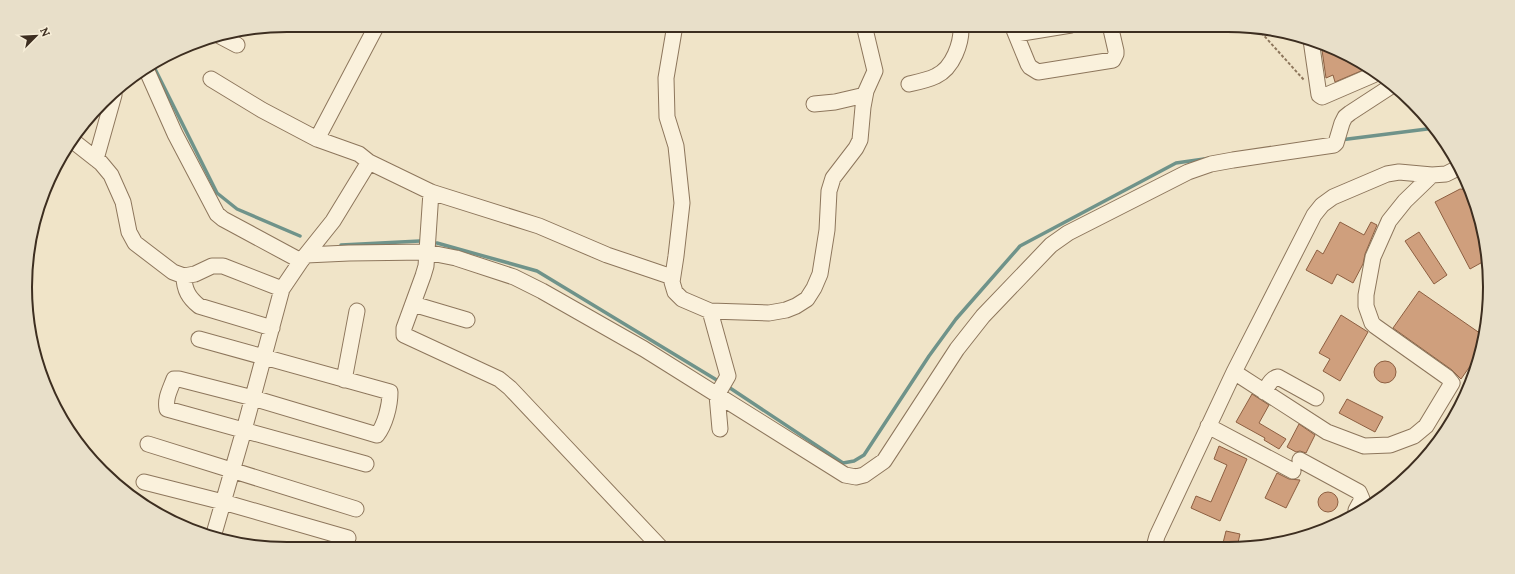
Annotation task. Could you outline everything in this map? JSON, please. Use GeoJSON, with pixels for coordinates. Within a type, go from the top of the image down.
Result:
{"type":"FeatureCollection","features":[{"type":"Feature","properties":{"kind":"street"},"geometry":{"type":"LineString","coordinates":[[317,139],[374,32]]}},
{"type":"Feature","properties":{"kind":"street"},"geometry":{"type":"LineString","coordinates":[[674,32],[666,78],[667,117],[676,146],[682,204],[672,277],[675,292],[682,299],[710,311],[769,313],[786,310],[796,306],[807,298],[814,288],[820,274],[827,230],[829,191],[833,178],[856,148],[860,140],[862,107],[865,95],[875,71],[866,32]]}},
{"type":"Feature","properties":{"kind":"street"},"geometry":{"type":"LineString","coordinates":[[909,84],[934,77],[949,66],[959,45],[961,32]]}},
{"type":"Feature","properties":{"kind":"street"},"geometry":{"type":"LineString","coordinates":[[1015,32],[1030,67],[1038,72],[1042,72],[1113,60],[1116,54],[1111,32]]}},
{"type":"Feature","properties":{"kind":"street"},"geometry":{"type":"LineString","coordinates":[[227,40],[237,45]]}},
{"type":"Feature","properties":{"kind":"street"},"geometry":{"type":"LineString","coordinates":[[1312,47],[1319,95],[1322,97],[1371,76]]}},
{"type":"Feature","properties":{"kind":"street"},"geometry":{"type":"LineString","coordinates":[[148,73],[175,134],[217,214],[223,219],[304,258],[349,253],[426,252],[456,258],[514,277],[644,349],[721,389],[846,475],[856,477],[864,475],[884,460],[957,349],[983,316],[1058,239],[1196,169],[1211,164],[1233,160],[1331,146],[1338,137],[1345,118],[1350,113],[1388,89]]}},
{"type":"Feature","properties":{"kind":"street"},"geometry":{"type":"LineString","coordinates":[[211,80],[262,110],[317,139],[359,154],[369,162],[431,192],[481,209],[514,218],[570,239],[606,255],[672,277]]}},
{"type":"Feature","properties":{"kind":"street"},"geometry":{"type":"LineString","coordinates":[[814,104],[835,102],[865,95]]}},
{"type":"Feature","properties":{"kind":"street"},"geometry":{"type":"LineString","coordinates":[[96,159],[112,102]]}},
{"type":"Feature","properties":{"kind":"street"},"geometry":{"type":"LineString","coordinates":[[76,143],[96,159],[111,175],[118,187],[123,202],[129,232],[135,243],[172,272],[184,276],[195,274],[212,266],[223,266],[282,289]]}},
{"type":"Feature","properties":{"kind":"street"},"geometry":{"type":"LineString","coordinates":[[215,531],[253,398],[282,289],[304,258],[333,222],[369,162]]}},
{"type":"Feature","properties":{"kind":"street"},"geometry":{"type":"LineString","coordinates":[[1155,542],[1234,372],[1314,215],[1333,197],[1387,174],[1399,172],[1432,175],[1446,174],[1454,169]]}},
{"type":"Feature","properties":{"kind":"street"},"geometry":{"type":"LineString","coordinates":[[1234,372],[1327,432],[1364,446],[1390,445],[1414,436],[1426,426],[1452,383],[1447,377],[1372,323],[1366,306],[1366,295],[1373,257],[1389,221],[1405,201],[1432,175]]}},
{"type":"Feature","properties":{"kind":"street"},"geometry":{"type":"LineString","coordinates":[[431,192],[423,276],[404,328],[404,335],[499,379],[510,388],[655,542]]}},
{"type":"Feature","properties":{"kind":"street"},"geometry":{"type":"LineString","coordinates":[[184,276],[184,285],[190,298],[199,306],[272,328]]}},
{"type":"Feature","properties":{"kind":"street"},"geometry":{"type":"LineString","coordinates":[[413,304],[467,320]]}},
{"type":"Feature","properties":{"kind":"street"},"geometry":{"type":"LineString","coordinates":[[344,380],[357,311]]}},
{"type":"Feature","properties":{"kind":"street"},"geometry":{"type":"LineString","coordinates":[[710,311],[728,376],[721,389],[720,429]]}},
{"type":"Feature","properties":{"kind":"street"},"geometry":{"type":"LineString","coordinates":[[199,340],[390,392],[390,401],[381,430],[376,435],[253,398],[179,379],[174,379],[166,400],[167,409],[366,464]]}},
{"type":"Feature","properties":{"kind":"street"},"geometry":{"type":"LineString","coordinates":[[1264,392],[1272,380],[1278,377],[1316,398]]}},
{"type":"Feature","properties":{"kind":"street"},"geometry":{"type":"LineString","coordinates":[[1208,426],[1359,492],[1362,498],[1357,507]]}},
{"type":"Feature","properties":{"kind":"street"},"geometry":{"type":"LineString","coordinates":[[148,444],[356,509]]}},
{"type":"Feature","properties":{"kind":"street"},"geometry":{"type":"LineString","coordinates":[[144,482],[223,502],[348,538]]}},
{"type":"Feature","properties":{"kind":"path"},"geometry":{"type":"LineString","coordinates":[[1263,34],[1305,80]]}},
{"type":"Feature","properties":{"kind":"building"},"geometry":{"type":"Polygon","coordinates":[[[1322,50],[1341,58],[1363,70],[1335,82],[1333,75],[1326,78],[1322,50]]]}},
{"type":"Feature","properties":{"kind":"building"},"geometry":{"type":"Polygon","coordinates":[[[1460,189],[1464,189],[1478,237],[1482,263],[1470,269],[1435,202],[1460,189]]]}},
{"type":"Feature","properties":{"kind":"building"},"geometry":{"type":"Polygon","coordinates":[[[1340,222],[1364,235],[1371,222],[1377,225],[1365,254],[1363,264],[1353,283],[1337,274],[1332,284],[1306,270],[1317,250],[1323,254],[1340,222]]]}},
{"type":"Feature","properties":{"kind":"building"},"geometry":{"type":"Polygon","coordinates":[[[1419,232],[1447,275],[1434,284],[1405,241],[1419,232]]]}},
{"type":"Feature","properties":{"kind":"building"},"geometry":{"type":"Polygon","coordinates":[[[1419,291],[1479,332],[1470,366],[1461,379],[1452,370],[1393,328],[1419,291]]]}},
{"type":"Feature","properties":{"kind":"building"},"geometry":{"type":"Polygon","coordinates":[[[1341,315],[1368,332],[1340,381],[1323,371],[1330,359],[1319,353],[1341,315]]]}},
{"type":"Feature","properties":{"kind":"building"},"geometry":{"type":"Polygon","coordinates":[[[1385,361],[1393,364],[1396,372],[1393,380],[1385,383],[1377,380],[1374,372],[1377,364],[1385,361]]]}},
{"type":"Feature","properties":{"kind":"building"},"geometry":{"type":"Polygon","coordinates":[[[1252,394],[1269,405],[1259,423],[1286,439],[1279,449],[1264,440],[1265,438],[1236,422],[1252,394]]]}},
{"type":"Feature","properties":{"kind":"building"},"geometry":{"type":"Polygon","coordinates":[[[1347,399],[1383,417],[1375,432],[1339,413],[1347,399]]]}},
{"type":"Feature","properties":{"kind":"building"},"geometry":{"type":"Polygon","coordinates":[[[1299,424],[1315,435],[1306,453],[1300,451],[1296,452],[1287,447],[1299,424]]]}},
{"type":"Feature","properties":{"kind":"building"},"geometry":{"type":"Polygon","coordinates":[[[1219,446],[1247,459],[1220,521],[1191,508],[1196,496],[1211,502],[1227,465],[1214,459],[1219,446]]]}},
{"type":"Feature","properties":{"kind":"building"},"geometry":{"type":"Polygon","coordinates":[[[1277,473],[1289,479],[1300,480],[1286,508],[1265,498],[1277,473]]]}},
{"type":"Feature","properties":{"kind":"building"},"geometry":{"type":"Polygon","coordinates":[[[1328,492],[1335,495],[1338,502],[1335,509],[1328,512],[1321,509],[1318,502],[1321,495],[1328,492]]]}},
{"type":"Feature","properties":{"kind":"building"},"geometry":{"type":"Polygon","coordinates":[[[1226,531],[1240,534],[1238,541],[1223,542],[1226,531]]]}},
{"type":"Feature","properties":{"kind":"waterway"},"geometry":{"type":"LineString","coordinates":[[155,69],[217,193],[237,209],[300,236]]}},
{"type":"Feature","properties":{"kind":"waterway"},"geometry":{"type":"LineString","coordinates":[[1340,140],[1428,129]]}},
{"type":"Feature","properties":{"kind":"waterway"},"geometry":{"type":"LineString","coordinates":[[727,386],[843,463],[854,461],[864,455],[929,356],[956,319],[1020,246],[1176,163],[1204,159]]}},
{"type":"Feature","properties":{"kind":"waterway"},"geometry":{"type":"LineString","coordinates":[[341,245],[420,241]]}},
{"type":"Feature","properties":{"kind":"waterway"},"geometry":{"type":"LineString","coordinates":[[437,243],[537,271],[720,382]]}}]}
